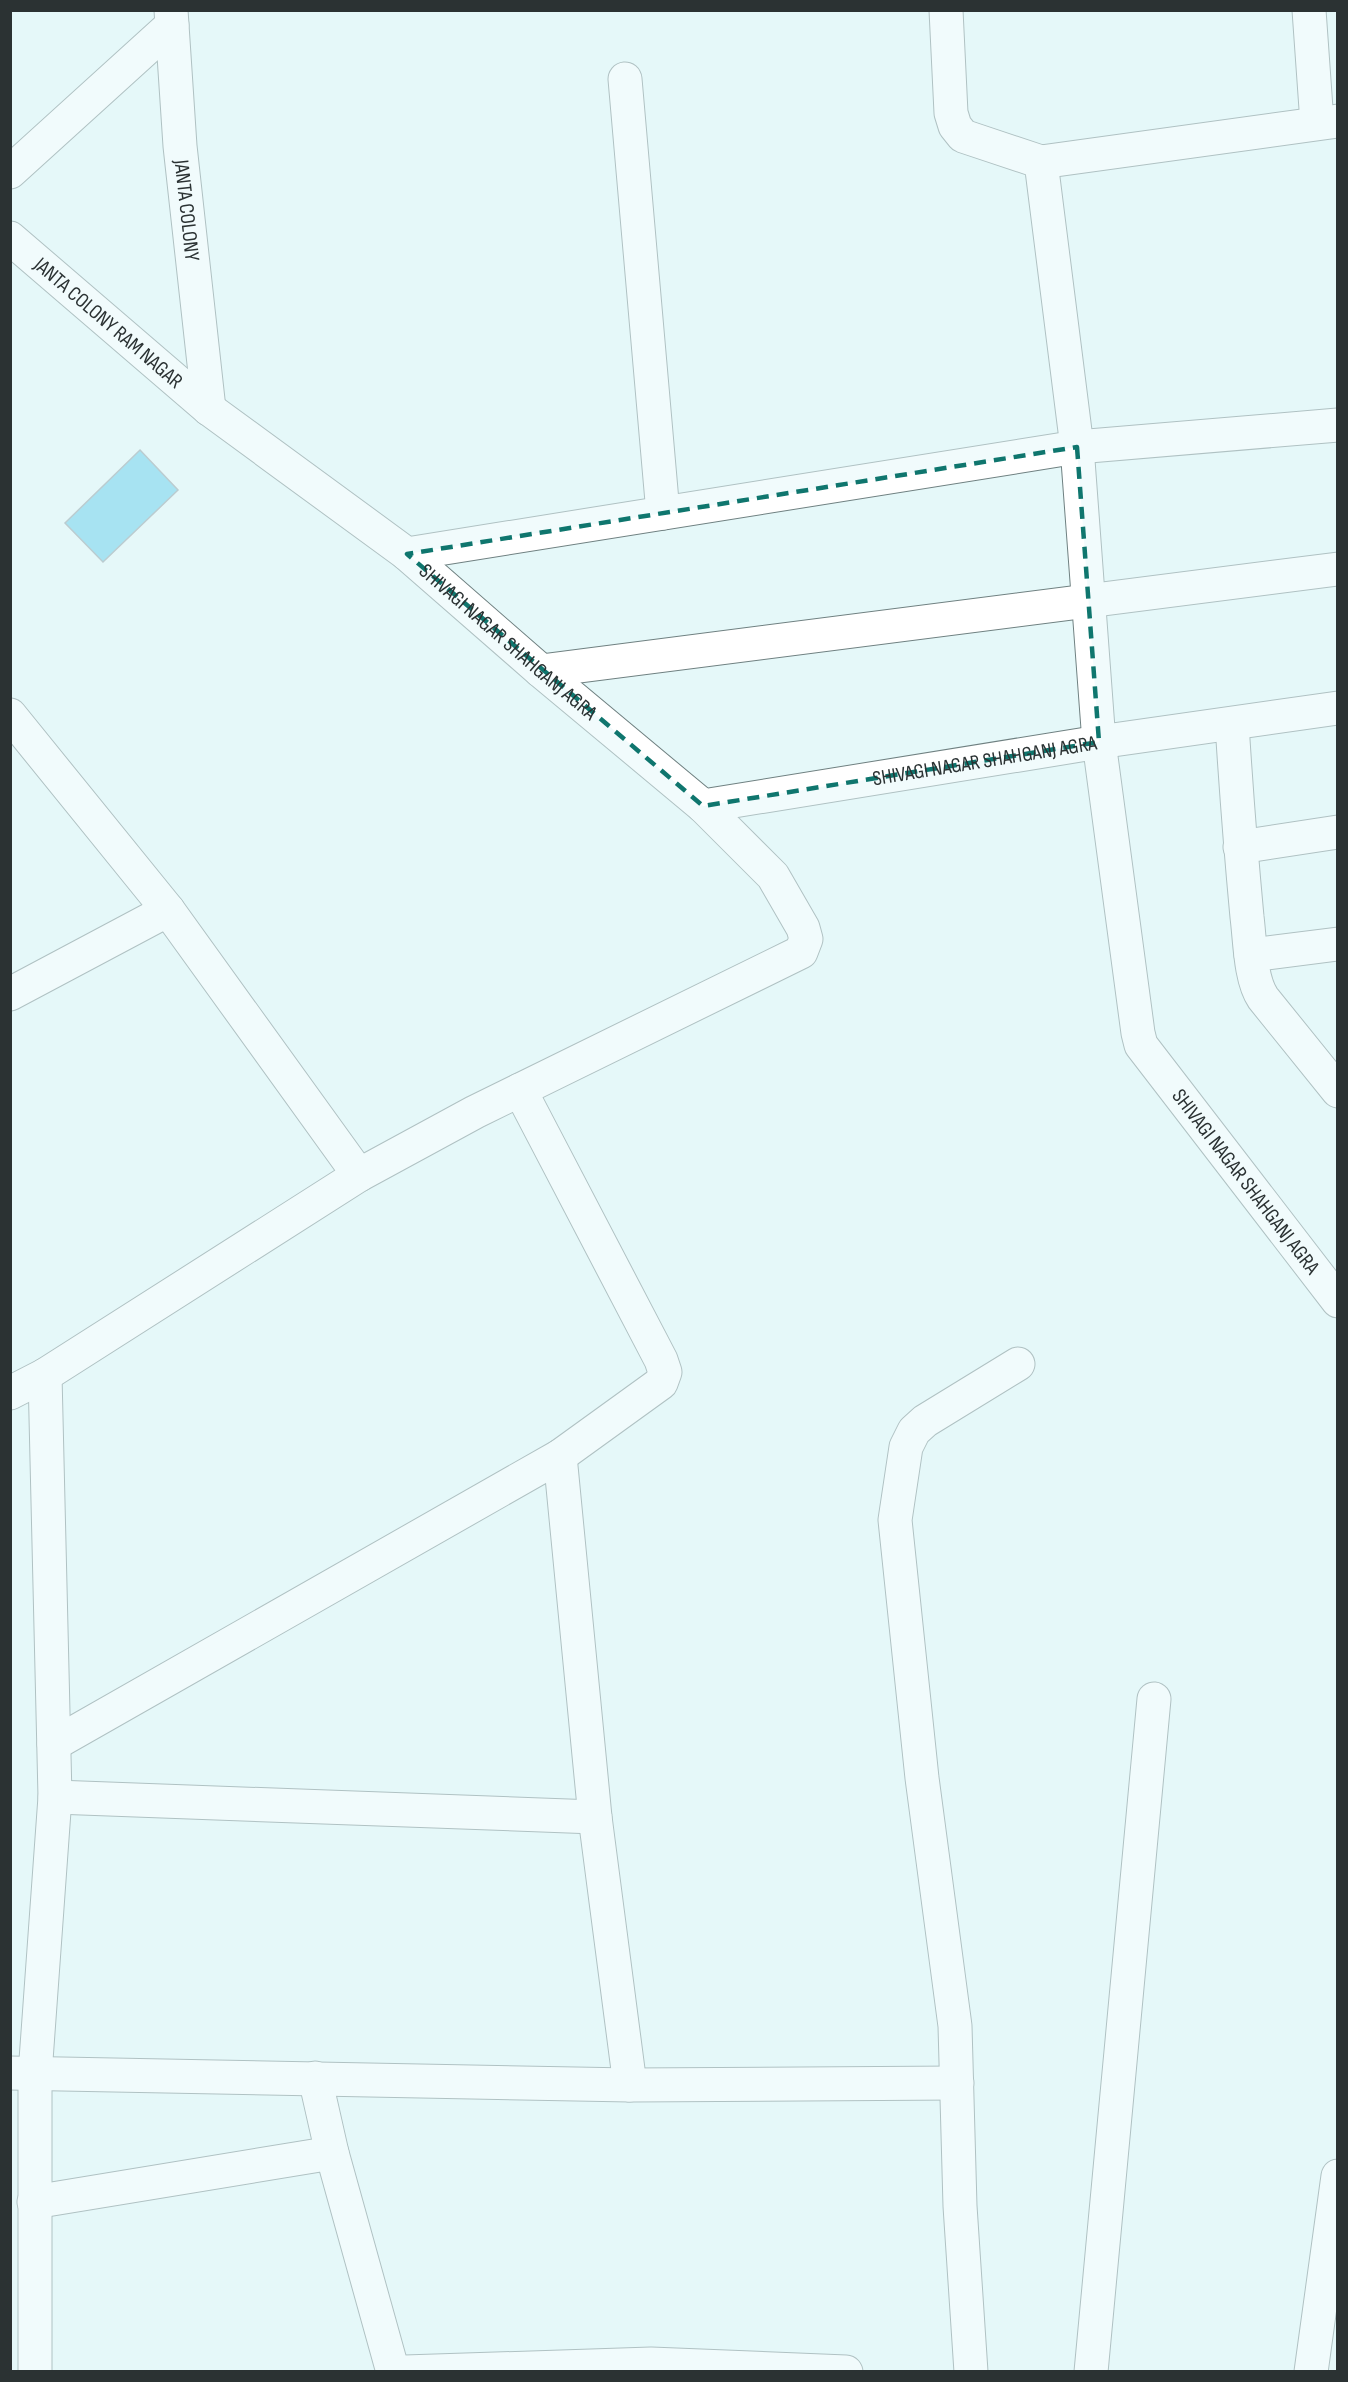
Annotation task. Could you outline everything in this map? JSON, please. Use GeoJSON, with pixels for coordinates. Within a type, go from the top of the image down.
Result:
{"type":"FeatureCollection","features":[{"type":"Feature","properties":{"kind":"street"},"geometry":{"type":"LineString","coordinates":[[946,10],[951,113],[955,126],[963,136],[1041,162],[1327,122],[1309,10]]}},
{"type":"Feature","properties":{"kind":"street"},"geometry":{"type":"LineString","coordinates":[[10,172],[171,18]]}},
{"type":"Feature","properties":{"kind":"street","name":"JANTA COLONY"},"geometry":{"type":"LineString","coordinates":[[171,18],[180,146],[209,409]]}},
{"type":"Feature","properties":{"kind":"street"},"geometry":{"type":"LineString","coordinates":[[625,79],[663,513]]}},
{"type":"Feature","properties":{"kind":"street"},"geometry":{"type":"LineString","coordinates":[[1041,162],[1077,447],[1099,742],[1338,708]]}},
{"type":"Feature","properties":{"kind":"street","name":"JANTA COLONY RAM NAGAR"},"geometry":{"type":"LineString","coordinates":[[10,238],[209,409]]}},
{"type":"Feature","properties":{"kind":"street","name":"SHIVAGI NAGAR SHAHGANJ AGRA"},"geometry":{"type":"LineString","coordinates":[[209,409],[407,554],[541,671],[703,806],[1099,742],[1138,1034],[1142,1045],[1338,1301]]}},
{"type":"Feature","properties":{"kind":"street","name":"SHIVAGI NAGAR SHAHGANJ AGRA"},"geometry":{"type":"LineString","coordinates":[[407,554],[1077,447],[1338,424]]}},
{"type":"Feature","properties":{"kind":"street"},"geometry":{"type":"LineString","coordinates":[[541,671],[1338,569]]}},
{"type":"Feature","properties":{"kind":"street"},"geometry":{"type":"LineString","coordinates":[[10,716],[168,910],[359,1175]]}},
{"type":"Feature","properties":{"kind":"street"},"geometry":{"type":"LineString","coordinates":[[1232,724],[1240,847],[1251,955],[1258,988],[1263,999],[1338,1091]]}},
{"type":"Feature","properties":{"kind":"street"},"geometry":{"type":"LineString","coordinates":[[10,1393],[45,1375],[359,1175],[475,1112],[801,952],[806,939],[803,928],[773,876],[703,806]]}},
{"type":"Feature","properties":{"kind":"street"},"geometry":{"type":"LineString","coordinates":[[1240,847],[1338,832]]}},
{"type":"Feature","properties":{"kind":"street"},"geometry":{"type":"LineString","coordinates":[[10,994],[168,910]]}},
{"type":"Feature","properties":{"kind":"street"},"geometry":{"type":"LineString","coordinates":[[1251,955],[1338,944]]}},
{"type":"Feature","properties":{"kind":"street"},"geometry":{"type":"LineString","coordinates":[[54,1744],[560,1456],[661,1383],[665,1372],[661,1360],[520,1090]]}},
{"type":"Feature","properties":{"kind":"street"},"geometry":{"type":"LineString","coordinates":[[971,2372],[960,2206],[955,2026],[922,1778],[896,1520],[906,1447],[914,1431],[925,1421],[1018,1364]]}},
{"type":"Feature","properties":{"kind":"street"},"geometry":{"type":"LineString","coordinates":[[35,2372],[34,2202],[23,2074],[55,1797],[45,1375]]}},
{"type":"Feature","properties":{"kind":"street"},"geometry":{"type":"LineString","coordinates":[[560,1456],[595,1817],[630,2085]]}},
{"type":"Feature","properties":{"kind":"street"},"geometry":{"type":"LineString","coordinates":[[1091,2372],[1154,1698]]}},
{"type":"Feature","properties":{"kind":"street"},"geometry":{"type":"LineString","coordinates":[[55,1797],[595,1817]]}},
{"type":"Feature","properties":{"kind":"street"},"geometry":{"type":"LineString","coordinates":[[23,2074],[630,2085],[957,2083]]}},
{"type":"Feature","properties":{"kind":"street"},"geometry":{"type":"LineString","coordinates":[[315,2078],[332,2153],[393,2372]]}},
{"type":"Feature","properties":{"kind":"street"},"geometry":{"type":"LineString","coordinates":[[34,2202],[332,2153]]}},
{"type":"Feature","properties":{"kind":"street"},"geometry":{"type":"LineString","coordinates":[[1311,2372],[1338,2176]]}},
{"type":"Feature","properties":{"kind":"street"},"geometry":{"type":"LineString","coordinates":[[405,2372],[651,2364],[846,2372]]}},
{"type":"Feature","properties":{"kind":"highlighted area"},"geometry":{"type":"Polygon","coordinates":[[[1077,447],[1099,742],[703,806],[407,554],[1077,447]]]}},
{"type":"Feature","properties":{"kind":"building"},"geometry":{"type":"Polygon","coordinates":[[[140,450],[178,490],[103,562],[65,523],[140,450]]]}}]}
